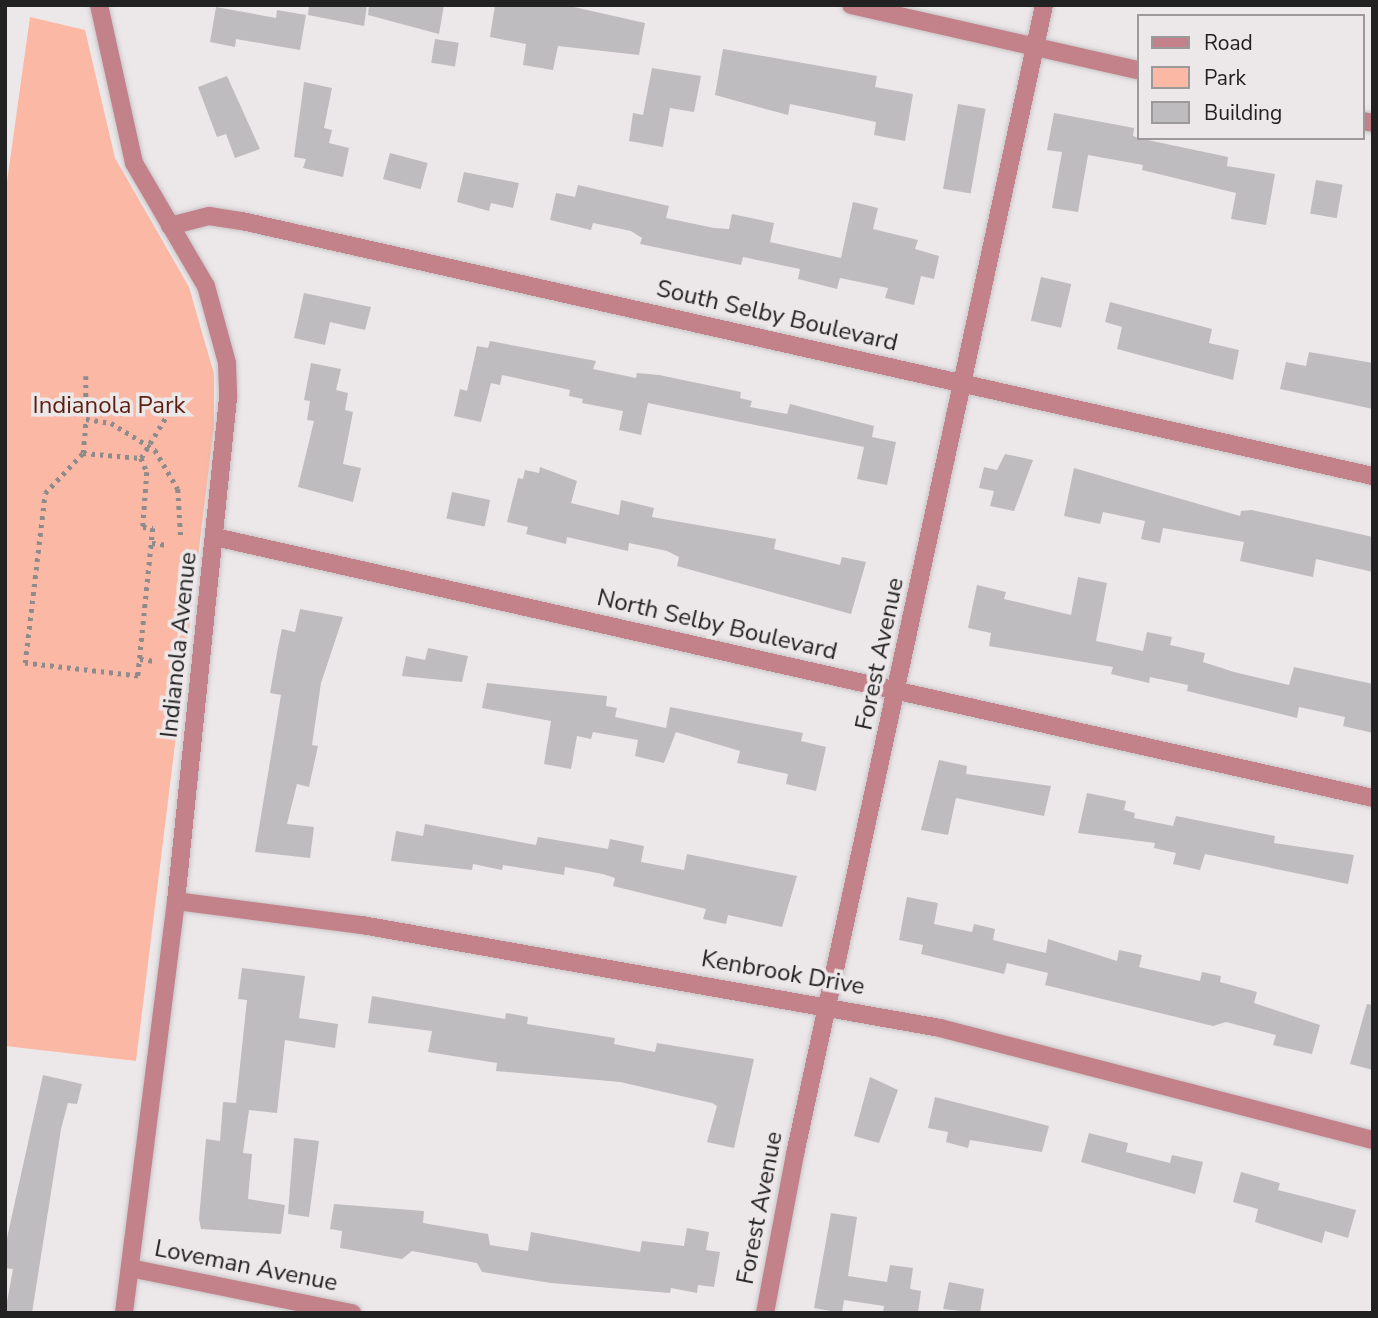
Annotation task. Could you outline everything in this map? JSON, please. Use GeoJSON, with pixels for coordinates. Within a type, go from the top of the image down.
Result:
{"type":"FeatureCollection","features":[{"type":"Feature","properties":{"kind":"street","name":"Indianola Avenue"},"geometry":{"type":"LineString","coordinates":[[99,5],[134,163],[206,286],[227,363],[227,432],[176,901],[124,1313]]}},
{"type":"Feature","properties":{"kind":"street"},"geometry":{"type":"LineString","coordinates":[[851,5],[1136,70]]}},
{"type":"Feature","properties":{"kind":"street","name":"Forest Avenue"},"geometry":{"type":"LineString","coordinates":[[765,1313],[1044,5]]}},
{"type":"Feature","properties":{"kind":"street","name":"South Selby Boulevard"},"geometry":{"type":"LineString","coordinates":[[170,226],[209,216],[242,221],[1373,476]]}},
{"type":"Feature","properties":{"kind":"street","name":"North Selby Boulevard"},"geometry":{"type":"LineString","coordinates":[[215,537],[1373,798]]}},
{"type":"Feature","properties":{"kind":"street","name":"Kenbrook Drive"},"geometry":{"type":"LineString","coordinates":[[176,901],[362,925],[830,1006],[1156,1081],[1373,1140]]}},
{"type":"Feature","properties":{"kind":"street","name":"Loveman Avenue"},"geometry":{"type":"LineString","coordinates":[[130,1268],[352,1313]]}},
{"type":"Feature","properties":{"kind":"path"},"geometry":{"type":"LineString","coordinates":[[86,376],[83,453],[45,494],[25,663],[138,676],[153,528],[143,527],[147,472],[141,458]]}},
{"type":"Feature","properties":{"kind":"path"},"geometry":{"type":"LineString","coordinates":[[141,458],[151,446],[172,407]]}},
{"type":"Feature","properties":{"kind":"path"},"geometry":{"type":"LineString","coordinates":[[86,419],[111,422],[151,446],[177,489],[181,539]]}},
{"type":"Feature","properties":{"kind":"path"},"geometry":{"type":"LineString","coordinates":[[83,453],[141,458]]}},
{"type":"Feature","properties":{"kind":"path"},"geometry":{"type":"LineString","coordinates":[[152,543],[168,545]]}},
{"type":"Feature","properties":{"kind":"path"},"geometry":{"type":"LineString","coordinates":[[140,659],[155,661]]}},
{"type":"Feature","properties":{"kind":"green space","name":"Indianola Park"},"geometry":{"type":"Polygon","coordinates":[[[30,17],[85,30],[115,158],[189,287],[214,374],[214,427],[136,1061],[5,1046],[5,196],[30,17]]]}},
{"type":"Feature","properties":{"kind":"building"},"geometry":{"type":"Polygon","coordinates":[[[309,5],[367,5],[364,26],[308,15],[309,5]]]}},
{"type":"Feature","properties":{"kind":"building"},"geometry":{"type":"Polygon","coordinates":[[[369,5],[444,5],[439,34],[368,15],[369,5]]]}},
{"type":"Feature","properties":{"kind":"building"},"geometry":{"type":"Polygon","coordinates":[[[495,5],[565,5],[645,23],[639,55],[558,46],[553,70],[523,65],[526,44],[490,37],[495,5]]]}},
{"type":"Feature","properties":{"kind":"building"},"geometry":{"type":"Polygon","coordinates":[[[216,7],[276,18],[277,10],[306,15],[300,50],[236,39],[235,47],[210,42],[216,7]]]}},
{"type":"Feature","properties":{"kind":"building"},"geometry":{"type":"Polygon","coordinates":[[[435,39],[459,43],[455,66],[431,63],[435,39]]]}},
{"type":"Feature","properties":{"kind":"building"},"geometry":{"type":"Polygon","coordinates":[[[723,49],[877,76],[875,87],[913,94],[905,141],[874,135],[876,122],[790,104],[788,115],[715,95],[723,49]]]}},
{"type":"Feature","properties":{"kind":"building"},"geometry":{"type":"Polygon","coordinates":[[[652,68],[701,76],[694,112],[670,108],[663,147],[629,141],[633,113],[643,115],[652,68]]]}},
{"type":"Feature","properties":{"kind":"building"},"geometry":{"type":"Polygon","coordinates":[[[227,76],[260,149],[235,158],[226,134],[217,137],[198,87],[227,76]]]}},
{"type":"Feature","properties":{"kind":"building"},"geometry":{"type":"Polygon","coordinates":[[[304,82],[332,88],[324,128],[332,130],[329,143],[349,148],[343,177],[303,168],[306,159],[294,157],[304,82]]]}},
{"type":"Feature","properties":{"kind":"building"},"geometry":{"type":"Polygon","coordinates":[[[958,104],[986,109],[971,194],[943,189],[958,104]]]}},
{"type":"Feature","properties":{"kind":"building"},"geometry":{"type":"Polygon","coordinates":[[[1054,113],[1134,128],[1133,136],[1136,140],[1228,157],[1227,166],[1275,174],[1266,225],[1231,219],[1236,193],[1142,170],[1143,165],[1088,155],[1078,212],[1052,208],[1062,152],[1047,150],[1054,113]]]}},
{"type":"Feature","properties":{"kind":"building"},"geometry":{"type":"Polygon","coordinates":[[[390,153],[428,163],[421,189],[383,179],[390,153]]]}},
{"type":"Feature","properties":{"kind":"building"},"geometry":{"type":"Polygon","coordinates":[[[464,172],[519,183],[513,208],[491,203],[489,211],[457,202],[464,172]]]}},
{"type":"Feature","properties":{"kind":"building"},"geometry":{"type":"Polygon","coordinates":[[[1316,180],[1343,185],[1337,218],[1310,213],[1316,180]]]}},
{"type":"Feature","properties":{"kind":"building"},"geometry":{"type":"Polygon","coordinates":[[[578,185],[669,206],[666,218],[714,228],[729,229],[732,214],[774,223],[770,242],[841,258],[853,202],[878,208],[873,229],[918,240],[915,249],[939,256],[934,279],[921,276],[914,305],[885,298],[888,288],[840,278],[837,289],[798,279],[800,269],[743,257],[741,265],[640,244],[642,238],[631,231],[593,223],[591,230],[550,220],[556,193],[575,197],[578,185]]]}},
{"type":"Feature","properties":{"kind":"building"},"geometry":{"type":"Polygon","coordinates":[[[1041,277],[1071,284],[1061,328],[1031,321],[1041,277]]]}},
{"type":"Feature","properties":{"kind":"building"},"geometry":{"type":"Polygon","coordinates":[[[304,293],[371,307],[365,330],[330,322],[325,345],[294,338],[304,293]]]}},
{"type":"Feature","properties":{"kind":"building"},"geometry":{"type":"Polygon","coordinates":[[[1110,302],[1212,329],[1209,343],[1239,350],[1233,380],[1117,349],[1122,327],[1105,322],[1110,302]]]}},
{"type":"Feature","properties":{"kind":"building"},"geometry":{"type":"Polygon","coordinates":[[[490,341],[596,361],[593,369],[636,378],[637,373],[659,375],[741,392],[740,398],[752,401],[750,407],[787,414],[790,404],[874,426],[872,437],[896,442],[887,485],[857,479],[864,447],[648,403],[641,435],[619,430],[623,411],[582,403],[583,399],[569,396],[570,390],[502,375],[500,385],[491,383],[481,422],[454,416],[460,389],[467,391],[477,346],[488,348],[490,341]]]}},
{"type":"Feature","properties":{"kind":"building"},"geometry":{"type":"Polygon","coordinates":[[[1309,352],[1373,363],[1373,409],[1280,389],[1286,362],[1306,366],[1309,352]]]}},
{"type":"Feature","properties":{"kind":"building"},"geometry":{"type":"Polygon","coordinates":[[[311,363],[341,369],[336,390],[348,393],[345,410],[353,412],[343,464],[361,468],[353,502],[298,487],[314,421],[307,420],[310,401],[304,400],[311,363]]]}},
{"type":"Feature","properties":{"kind":"building"},"geometry":{"type":"Polygon","coordinates":[[[1005,454],[1033,460],[1014,511],[990,506],[994,491],[979,488],[984,467],[997,470],[1005,454]]]}},
{"type":"Feature","properties":{"kind":"building"},"geometry":{"type":"Polygon","coordinates":[[[540,467],[577,481],[571,503],[619,515],[621,500],[654,508],[652,517],[776,539],[774,549],[840,565],[842,557],[866,562],[851,614],[677,566],[679,557],[667,551],[629,543],[628,551],[567,537],[566,544],[526,534],[528,527],[507,522],[518,478],[523,479],[525,470],[539,473],[540,467]]]}},
{"type":"Feature","properties":{"kind":"building"},"geometry":{"type":"Polygon","coordinates":[[[1074,468],[1240,516],[1241,511],[1252,510],[1373,537],[1373,572],[1316,559],[1313,577],[1240,561],[1244,542],[1163,528],[1160,543],[1141,539],[1145,521],[1103,512],[1100,524],[1064,516],[1074,468]]]}},
{"type":"Feature","properties":{"kind":"building"},"geometry":{"type":"Polygon","coordinates":[[[452,492],[490,500],[485,527],[446,518],[452,492]]]}},
{"type":"Feature","properties":{"kind":"building"},"geometry":{"type":"Polygon","coordinates":[[[1078,577],[1107,583],[1096,641],[1143,651],[1147,632],[1172,637],[1170,645],[1205,653],[1203,662],[1289,685],[1294,667],[1373,684],[1373,733],[1343,726],[1345,717],[1299,707],[1297,718],[1187,691],[1188,685],[1150,677],[1149,683],[1111,674],[1113,667],[989,646],[991,633],[968,628],[977,585],[1006,592],[1004,599],[1071,615],[1078,577]]]}},
{"type":"Feature","properties":{"kind":"building"},"geometry":{"type":"Polygon","coordinates":[[[300,609],[343,617],[321,683],[312,745],[318,746],[309,787],[297,784],[287,824],[314,827],[310,858],[255,852],[281,695],[270,693],[278,647],[282,629],[295,632],[300,609]]]}},
{"type":"Feature","properties":{"kind":"building"},"geometry":{"type":"Polygon","coordinates":[[[428,648],[468,656],[462,682],[402,676],[406,656],[425,660],[428,648]]]}},
{"type":"Feature","properties":{"kind":"building"},"geometry":{"type":"Polygon","coordinates":[[[487,683],[607,696],[606,706],[617,708],[615,717],[666,728],[670,707],[803,733],[801,741],[826,747],[816,791],[786,784],[788,774],[737,763],[740,751],[676,732],[664,763],[635,756],[638,740],[593,732],[591,739],[577,736],[571,769],[544,764],[551,721],[482,708],[487,683]]]}},
{"type":"Feature","properties":{"kind":"building"},"geometry":{"type":"Polygon","coordinates":[[[939,760],[967,766],[966,774],[1051,786],[1044,816],[956,798],[948,835],[921,830],[939,760]]]}},
{"type":"Feature","properties":{"kind":"building"},"geometry":{"type":"Polygon","coordinates":[[[1087,793],[1126,801],[1124,810],[1135,813],[1134,818],[1173,826],[1176,816],[1275,836],[1274,843],[1354,855],[1348,884],[1205,854],[1200,870],[1173,864],[1176,853],[1154,848],[1155,843],[1078,833],[1087,793]]]}},
{"type":"Feature","properties":{"kind":"building"},"geometry":{"type":"Polygon","coordinates":[[[425,824],[536,845],[538,837],[608,849],[610,839],[644,846],[641,862],[684,870],[687,854],[797,876],[782,927],[728,915],[726,924],[703,919],[706,909],[613,886],[615,878],[603,874],[565,867],[564,875],[503,865],[502,870],[473,864],[472,870],[391,861],[396,831],[423,836],[425,824]]]}},
{"type":"Feature","properties":{"kind":"building"},"geometry":{"type":"Polygon","coordinates":[[[907,897],[938,903],[934,924],[972,932],[974,924],[995,929],[993,940],[1046,953],[1048,939],[1117,961],[1119,950],[1142,955],[1139,967],[1200,981],[1202,972],[1221,976],[1220,982],[1257,992],[1254,1003],[1320,1025],[1312,1054],[1273,1045],[1276,1035],[1226,1022],[1213,1026],[1045,985],[1048,973],[1007,963],[1004,974],[921,954],[923,945],[899,940],[907,897]]]}},
{"type":"Feature","properties":{"kind":"building"},"geometry":{"type":"Polygon","coordinates":[[[242,968],[305,976],[299,1018],[338,1024],[335,1048],[285,1040],[277,1113],[249,1110],[243,1153],[252,1154],[248,1199],[285,1205],[281,1234],[201,1229],[199,1219],[206,1139],[220,1141],[223,1102],[236,1103],[247,1000],[238,999],[242,968]]]}},
{"type":"Feature","properties":{"kind":"building"},"geometry":{"type":"Polygon","coordinates":[[[372,996],[505,1019],[506,1013],[528,1017],[527,1024],[615,1038],[614,1044],[655,1052],[657,1043],[754,1059],[734,1148],[707,1142],[717,1106],[712,1103],[620,1082],[496,1071],[497,1063],[428,1052],[432,1031],[368,1023],[372,996]]]}},
{"type":"Feature","properties":{"kind":"building"},"geometry":{"type":"Polygon","coordinates":[[[1367,1004],[1373,1005],[1373,1070],[1350,1064],[1367,1004]]]}},
{"type":"Feature","properties":{"kind":"building"},"geometry":{"type":"Polygon","coordinates":[[[43,1075],[82,1084],[77,1104],[68,1103],[61,1129],[32,1313],[5,1313],[13,1269],[5,1268],[5,1247],[43,1075]]]}},
{"type":"Feature","properties":{"kind":"building"},"geometry":{"type":"Polygon","coordinates":[[[870,1077],[898,1090],[879,1143],[854,1136],[870,1077]]]}},
{"type":"Feature","properties":{"kind":"building"},"geometry":{"type":"Polygon","coordinates":[[[935,1097],[1049,1126],[1042,1152],[970,1140],[968,1148],[946,1142],[948,1132],[928,1128],[935,1097]]]}},
{"type":"Feature","properties":{"kind":"building"},"geometry":{"type":"Polygon","coordinates":[[[1089,1133],[1128,1143],[1126,1152],[1170,1163],[1172,1155],[1203,1162],[1195,1194],[1081,1162],[1089,1133]]]}},
{"type":"Feature","properties":{"kind":"building"},"geometry":{"type":"Polygon","coordinates":[[[294,1138],[319,1141],[309,1217],[288,1214],[294,1138]]]}},
{"type":"Feature","properties":{"kind":"building"},"geometry":{"type":"Polygon","coordinates":[[[1241,1172],[1280,1183],[1278,1190],[1356,1210],[1348,1238],[1325,1231],[1322,1243],[1255,1222],[1258,1209],[1233,1202],[1241,1172]]]}},
{"type":"Feature","properties":{"kind":"building"},"geometry":{"type":"Polygon","coordinates":[[[334,1204],[424,1211],[423,1223],[488,1234],[490,1245],[528,1251],[531,1232],[640,1252],[642,1241],[684,1246],[687,1228],[709,1232],[706,1250],[720,1252],[714,1287],[698,1285],[697,1293],[671,1288],[670,1293],[551,1283],[482,1272],[477,1263],[412,1251],[402,1259],[340,1248],[342,1231],[330,1229],[334,1204]]]}},
{"type":"Feature","properties":{"kind":"building"},"geometry":{"type":"Polygon","coordinates":[[[831,1213],[857,1217],[848,1276],[887,1282],[890,1265],[913,1268],[910,1289],[921,1291],[918,1313],[883,1313],[884,1306],[844,1300],[842,1313],[814,1308],[831,1213]]]}},
{"type":"Feature","properties":{"kind":"building"},"geometry":{"type":"Polygon","coordinates":[[[949,1282],[984,1289],[980,1313],[943,1309],[949,1282]]]}}]}
